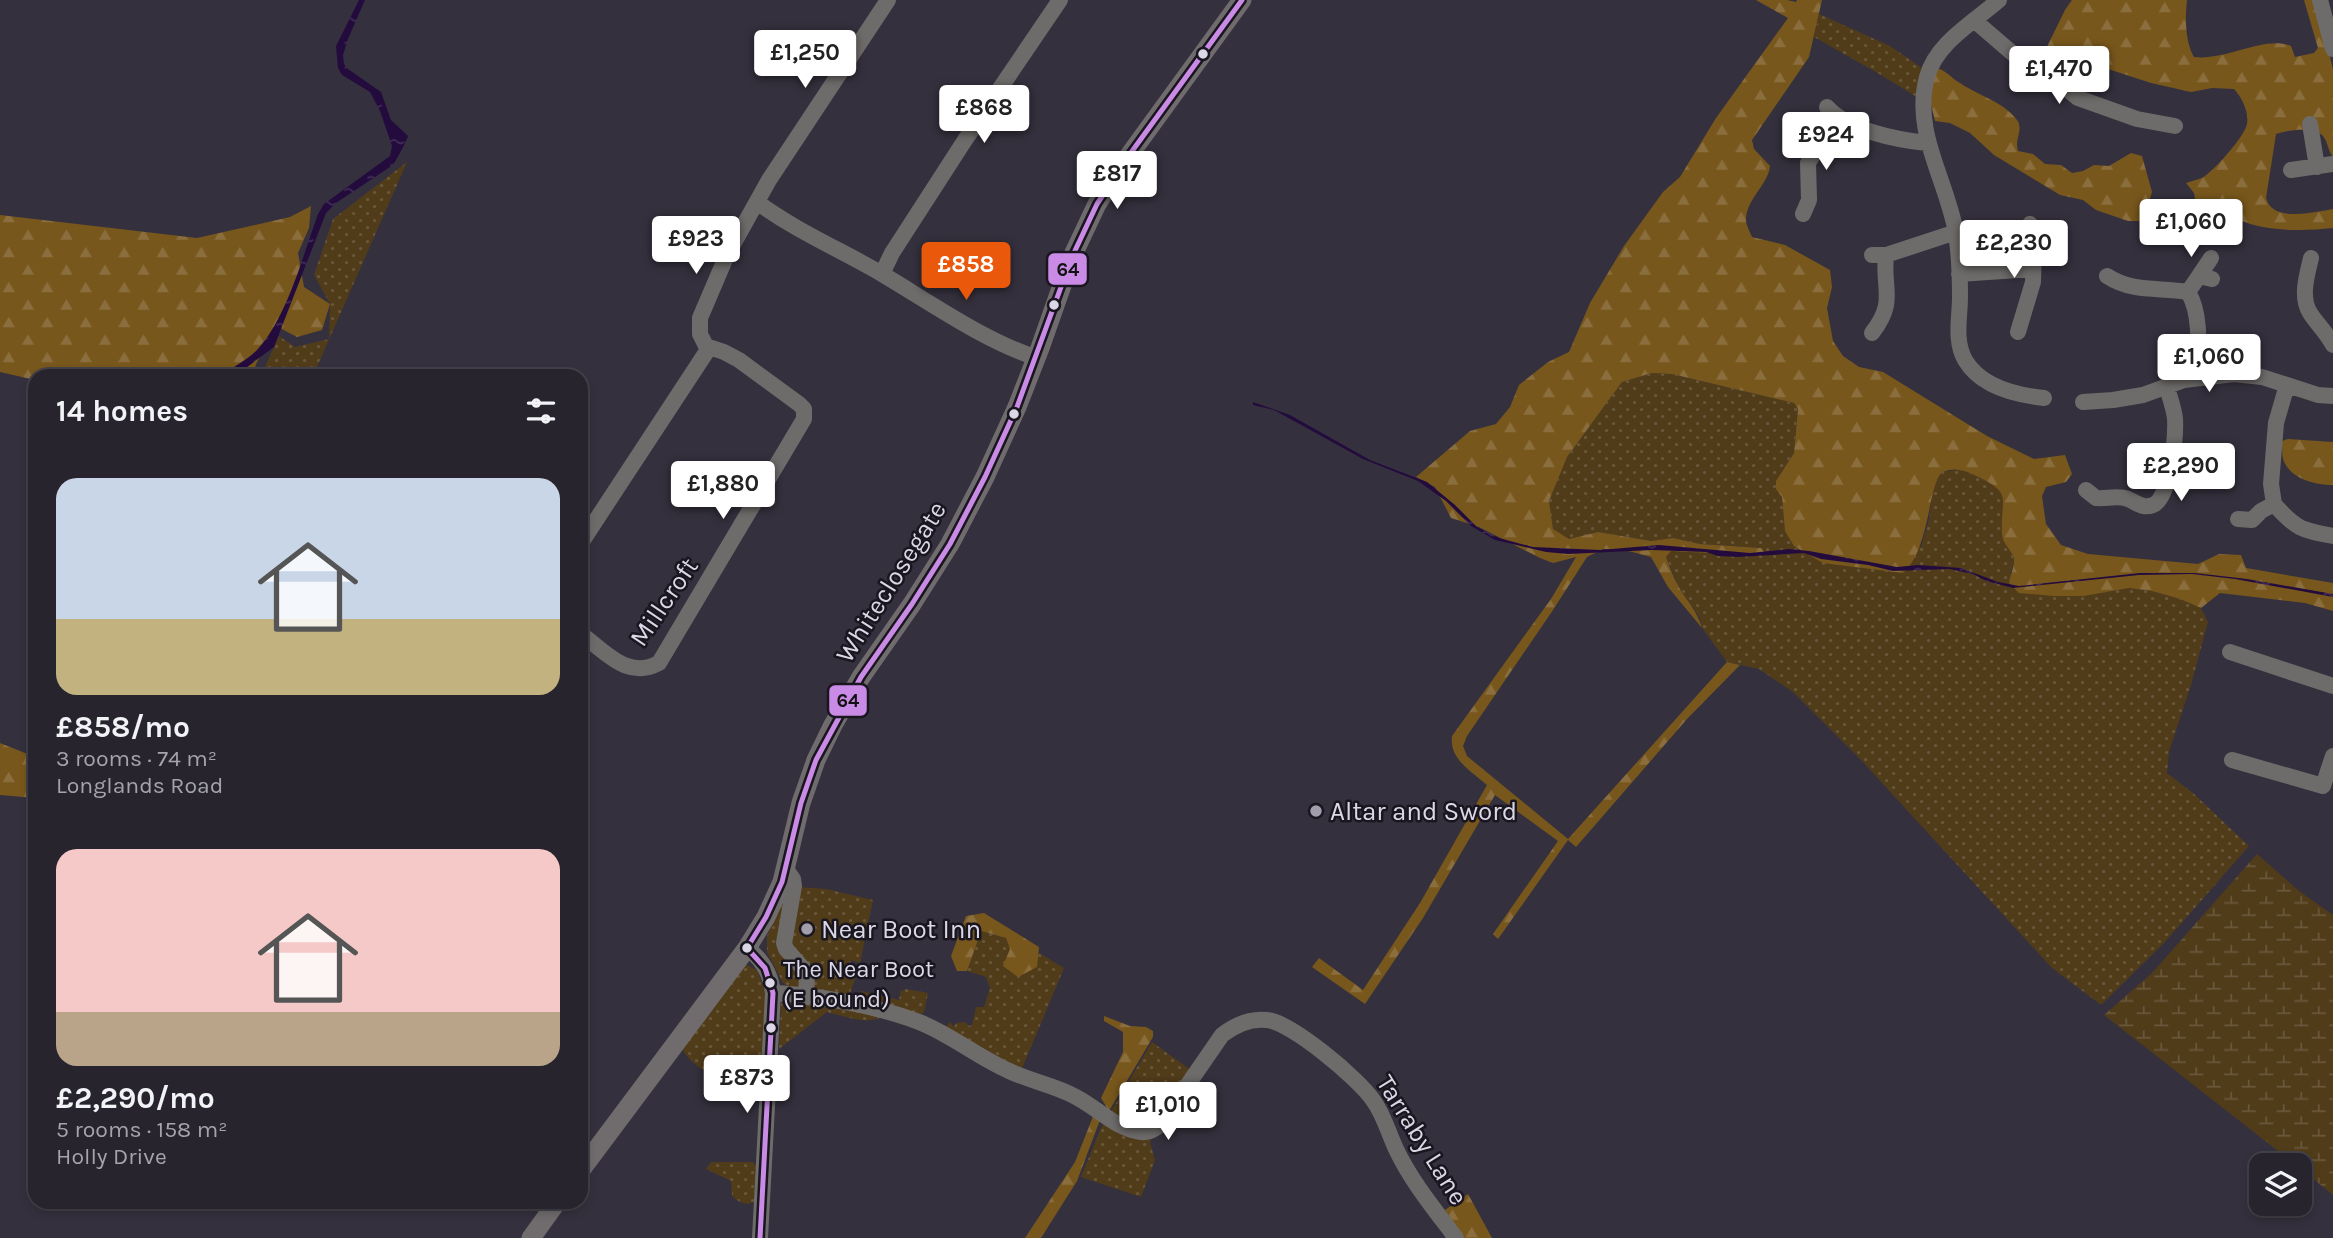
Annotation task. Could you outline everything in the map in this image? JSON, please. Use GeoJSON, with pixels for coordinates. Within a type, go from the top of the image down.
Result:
{"type":"FeatureCollection","features":[{"type":"Feature","properties":{"kind":"main road","name":"Whiteclosegate"},"geometry":{"type":"LineString","coordinates":[[588,1161],[747,948],[766,917],[786,869],[805,792],[816,760],[861,677],[950,544],[1007,428],[1037,358],[1072,257],[1097,204],[1242,0]]}},
{"type":"Feature","properties":{"kind":"main road"},"geometry":{"type":"LineString","coordinates":[[531,1238],[552,1209]]}},
{"type":"Feature","properties":{"kind":"street"},"geometry":{"type":"LineString","coordinates":[[588,532],[709,348],[702,341],[700,334],[702,308],[726,257],[833,80],[888,0]]}},
{"type":"Feature","properties":{"kind":"street"},"geometry":{"type":"LineString","coordinates":[[882,274],[892,253],[965,140],[1060,0]]}},
{"type":"Feature","properties":{"kind":"street"},"geometry":{"type":"LineString","coordinates":[[1999,0],[1950,42],[1936,58],[1928,74],[1923,118],[1927,143],[1948,195],[1956,232],[1959,340],[1967,362],[1983,379],[2003,390],[2044,398]]}},
{"type":"Feature","properties":{"kind":"street"},"geometry":{"type":"LineString","coordinates":[[2320,0],[2333,49]]}},
{"type":"Feature","properties":{"kind":"street"},"geometry":{"type":"LineString","coordinates":[[1975,21],[2018,58],[2048,73],[2078,98],[2137,119],[2175,126]]}},
{"type":"Feature","properties":{"kind":"street"},"geometry":{"type":"LineString","coordinates":[[1801,215],[1809,200],[1808,163],[1832,113],[1900,138],[1927,143]]}},
{"type":"Feature","properties":{"kind":"street"},"geometry":{"type":"LineString","coordinates":[[2291,170],[2325,165],[2310,124]]}},
{"type":"Feature","properties":{"kind":"street"},"geometry":{"type":"LineString","coordinates":[[757,202],[989,336],[1037,358]]}},
{"type":"Feature","properties":{"kind":"street"},"geometry":{"type":"LineString","coordinates":[[2018,332],[2031,289],[2035,249],[2030,224]]}},
{"type":"Feature","properties":{"kind":"street"},"geometry":{"type":"LineString","coordinates":[[1872,332],[1882,320],[1887,307],[1879,255],[1956,232]]}},
{"type":"Feature","properties":{"kind":"street"},"geometry":{"type":"LineString","coordinates":[[2107,276],[2117,283],[2135,288],[2188,292],[2206,277],[2211,258]]}},
{"type":"Feature","properties":{"kind":"street"},"geometry":{"type":"LineString","coordinates":[[2311,258],[2306,276],[2305,296],[2308,311],[2333,345]]}},
{"type":"Feature","properties":{"kind":"street"},"geometry":{"type":"LineString","coordinates":[[1959,274],[2032,269]]}},
{"type":"Feature","properties":{"kind":"street"},"geometry":{"type":"LineString","coordinates":[[2188,292],[2196,318],[2197,377]]}},
{"type":"Feature","properties":{"kind":"street","name":"Millcroft"},"geometry":{"type":"LineString","coordinates":[[588,639],[626,667],[644,669],[659,663],[804,419],[804,409],[799,404],[738,360],[709,348]]}},
{"type":"Feature","properties":{"kind":"street"},"geometry":{"type":"LineString","coordinates":[[2083,402],[2113,400],[2167,388],[2197,377],[2248,375],[2275,380],[2318,395],[2333,396]]}},
{"type":"Feature","properties":{"kind":"street"},"geometry":{"type":"LineString","coordinates":[[2287,385],[2276,423],[2271,484],[2274,504],[2297,527],[2333,536]]}},
{"type":"Feature","properties":{"kind":"street"},"geometry":{"type":"LineString","coordinates":[[2087,490],[2101,506],[2120,497],[2143,506],[2153,505],[2164,495],[2175,429],[2175,417],[2167,388]]}},
{"type":"Feature","properties":{"kind":"street"},"geometry":{"type":"LineString","coordinates":[[2238,519],[2252,520],[2274,504]]}},
{"type":"Feature","properties":{"kind":"street"},"geometry":{"type":"LineString","coordinates":[[2230,652],[2333,687]]}},
{"type":"Feature","properties":{"kind":"street"},"geometry":{"type":"LineString","coordinates":[[2232,760],[2328,793],[2333,756]]}},
{"type":"Feature","properties":{"kind":"street"},"geometry":{"type":"LineString","coordinates":[[786,869],[794,886],[784,943],[807,973],[806,997]]}},
{"type":"Feature","properties":{"kind":"street"},"geometry":{"type":"LineString","coordinates":[[747,948],[764,966],[773,993],[760,1238]]}},
{"type":"Feature","properties":{"kind":"street","name":"Tarraby Lane"},"geometry":{"type":"LineString","coordinates":[[773,993],[856,1005],[916,1020],[1006,1070],[1074,1096],[1102,1112],[1112,1122],[1138,1132],[1149,1132],[1160,1125],[1222,1035],[1231,1028],[1248,1022],[1268,1020],[1289,1027],[1365,1090],[1382,1113],[1396,1150],[1411,1176],[1456,1238]]}},
{"type":"Feature","properties":{"kind":"green space"},"geometry":{"type":"Polygon","coordinates":[[[1756,0],[1822,0],[1809,57],[1752,140],[1754,149],[1770,166],[1765,180],[1749,205],[1746,220],[1752,237],[1785,245],[1830,270],[1832,287],[1827,308],[1833,341],[1843,356],[1859,367],[1883,372],[1987,436],[2034,459],[2065,455],[2072,474],[2066,482],[2046,487],[2042,496],[2046,524],[2061,545],[2088,554],[2198,564],[2219,554],[2241,555],[2246,568],[2333,583],[2333,611],[2305,603],[2220,593],[2201,608],[2152,591],[2129,588],[2084,596],[2019,593],[2009,583],[2014,559],[2003,538],[2003,497],[1987,481],[1959,470],[1943,472],[1938,478],[1919,548],[1903,573],[1823,563],[1794,546],[1785,531],[1782,497],[1776,489],[1776,481],[1794,453],[1798,409],[1794,403],[1672,374],[1652,373],[1622,382],[1567,457],[1549,501],[1553,529],[1569,539],[1598,532],[1651,541],[1673,538],[1700,544],[1761,548],[1765,553],[1671,551],[1666,557],[1702,628],[1668,587],[1651,557],[1621,549],[1603,549],[1587,557],[1467,736],[1463,746],[1467,756],[1568,839],[1727,662],[1740,665],[1687,719],[1576,847],[1568,840],[1498,939],[1493,934],[1558,841],[1495,795],[1423,918],[1365,1004],[1312,967],[1319,958],[1363,990],[1420,903],[1487,785],[1458,758],[1452,744],[1452,736],[1551,599],[1576,557],[1553,563],[1479,527],[1451,518],[1435,487],[1416,477],[1470,431],[1496,424],[1510,407],[1519,385],[1548,362],[1569,352],[1590,303],[1624,246],[1663,192],[1680,177],[1716,118],[1788,18],[1756,0]]]}},
{"type":"Feature","properties":{"kind":"green space"},"geometry":{"type":"Polygon","coordinates":[[[2072,0],[2187,0],[2186,29],[2194,57],[2281,43],[2291,46],[2295,57],[2314,53],[2318,48],[2304,0],[2317,0],[2333,70],[2333,157],[2325,138],[2319,133],[2300,130],[2276,134],[2266,198],[2276,211],[2285,213],[2333,209],[2333,228],[2287,230],[2257,226],[2216,207],[2205,208],[2198,216],[2194,193],[2186,183],[2202,178],[2213,169],[2241,137],[2247,124],[2242,101],[2234,89],[2212,88],[2191,92],[2108,69],[2055,70],[2043,62],[2042,57],[2072,0]]]}},
{"type":"Feature","properties":{"kind":"green space"},"geometry":{"type":"Polygon","coordinates":[[[1819,14],[1890,46],[1922,68],[1919,80],[1920,99],[1814,37],[1819,14]]]}},
{"type":"Feature","properties":{"kind":"green space"},"geometry":{"type":"Polygon","coordinates":[[[1937,68],[2012,114],[2020,127],[2018,151],[2033,154],[2045,164],[2061,165],[2072,173],[2094,165],[2109,166],[2131,153],[2142,156],[2152,192],[2148,205],[2149,221],[2128,221],[2096,210],[2083,200],[2060,195],[1994,155],[1970,133],[1950,123],[1935,121],[1928,92],[1937,68]]]}},
{"type":"Feature","properties":{"kind":"green space"},"geometry":{"type":"Polygon","coordinates":[[[407,162],[316,369],[264,369],[279,336],[295,347],[329,339],[330,304],[314,275],[333,219],[407,162]]]}},
{"type":"Feature","properties":{"kind":"green space"},"geometry":{"type":"Polygon","coordinates":[[[311,206],[309,228],[298,253],[304,287],[330,304],[322,330],[297,337],[276,326],[255,369],[28,369],[28,378],[0,372],[0,215],[197,238],[290,217],[311,206]]]}},
{"type":"Feature","properties":{"kind":"green space"},"geometry":{"type":"Polygon","coordinates":[[[1652,373],[1672,374],[1794,403],[1798,408],[1794,453],[1776,481],[1782,497],[1785,531],[1921,547],[1929,519],[1934,481],[1942,472],[1961,469],[1997,486],[2002,494],[2002,537],[2012,553],[2014,563],[2010,573],[2084,596],[2129,588],[2152,591],[2201,608],[2208,622],[2169,752],[2167,773],[2193,793],[2249,846],[2164,943],[2101,1005],[2052,968],[1861,760],[1793,692],[1759,669],[1727,662],[1702,628],[1700,618],[1679,587],[1666,557],[1671,551],[1762,548],[1700,544],[1673,538],[1651,541],[1598,532],[1569,539],[1553,529],[1549,501],[1567,457],[1622,382],[1652,373]]]}},
{"type":"Feature","properties":{"kind":"green space"},"geometry":{"type":"Polygon","coordinates":[[[2288,439],[2333,442],[2333,485],[2304,480],[2291,472],[2282,455],[2282,441],[2288,439]]]}},
{"type":"Feature","properties":{"kind":"green space"},"geometry":{"type":"Polygon","coordinates":[[[0,743],[28,754],[28,797],[0,795],[0,743]]]}},
{"type":"Feature","properties":{"kind":"green space"},"geometry":{"type":"Polygon","coordinates":[[[2257,854],[2299,891],[2333,915],[2333,1195],[2312,1178],[2312,1153],[2281,1153],[2104,1015],[2152,973],[2257,854]]]}},
{"type":"Feature","properties":{"kind":"green space"},"geometry":{"type":"Polygon","coordinates":[[[799,887],[826,889],[873,900],[860,963],[851,960],[849,972],[857,974],[849,996],[789,987],[783,983],[767,952],[767,936],[784,897],[799,887]]]}},
{"type":"Feature","properties":{"kind":"green space"},"geometry":{"type":"Polygon","coordinates":[[[984,913],[1039,947],[1037,967],[1018,977],[1003,966],[1010,949],[1006,938],[981,931],[967,971],[957,971],[951,956],[966,916],[984,913]]]}},
{"type":"Feature","properties":{"kind":"green space"},"geometry":{"type":"Polygon","coordinates":[[[980,931],[1006,938],[1010,949],[1039,953],[1064,968],[1021,1071],[945,1028],[950,1022],[954,1027],[956,1023],[965,1022],[969,1026],[972,1025],[976,1007],[984,1007],[990,988],[986,977],[967,971],[980,931]]]}},
{"type":"Feature","properties":{"kind":"green space"},"geometry":{"type":"Polygon","coordinates":[[[747,965],[757,970],[766,993],[760,1083],[741,1086],[706,1072],[683,1050],[685,1043],[742,966],[747,965]]]}},
{"type":"Feature","properties":{"kind":"green space"},"geometry":{"type":"Polygon","coordinates":[[[901,990],[928,993],[924,1012],[919,1015],[860,998],[861,991],[899,1000],[901,990]]]}},
{"type":"Feature","properties":{"kind":"green space"},"geometry":{"type":"Polygon","coordinates":[[[786,1000],[826,1004],[882,1017],[861,1020],[827,1012],[779,1049],[781,1003],[786,1000]]]}},
{"type":"Feature","properties":{"kind":"green space"},"geometry":{"type":"Polygon","coordinates":[[[1104,1016],[1153,1031],[1153,1037],[1109,1111],[1101,1098],[1123,1052],[1123,1032],[1104,1021],[1104,1016]]]}},
{"type":"Feature","properties":{"kind":"green space"},"geometry":{"type":"Polygon","coordinates":[[[1152,1042],[1192,1071],[1156,1127],[1150,1142],[1155,1160],[1141,1197],[1081,1177],[1101,1128],[1152,1042]]]}},
{"type":"Feature","properties":{"kind":"green space"},"geometry":{"type":"Polygon","coordinates":[[[1094,1114],[1100,1120],[1077,1181],[1041,1238],[1025,1238],[1075,1162],[1094,1114]]]}},
{"type":"Feature","properties":{"kind":"green space"},"geometry":{"type":"Polygon","coordinates":[[[711,1162],[753,1162],[758,1168],[755,1201],[746,1204],[732,1196],[731,1181],[706,1169],[711,1162]]]}},
{"type":"Feature","properties":{"kind":"green space"},"geometry":{"type":"Polygon","coordinates":[[[1468,1194],[1492,1238],[1463,1238],[1445,1210],[1468,1194]]]}},
{"type":"Feature","properties":{"kind":"water"},"geometry":{"type":"Polygon","coordinates":[[[359,0],[365,0],[348,39],[343,55],[344,64],[381,92],[391,120],[408,136],[393,165],[336,203],[326,213],[274,347],[244,369],[231,369],[257,350],[268,337],[286,304],[324,204],[390,156],[392,146],[380,111],[370,92],[342,75],[338,68],[336,46],[359,0]]]}},
{"type":"Feature","properties":{"kind":"water"},"geometry":{"type":"Polygon","coordinates":[[[1253,402],[1290,415],[1370,460],[1427,482],[1477,527],[1499,538],[1533,547],[1600,550],[1659,545],[1750,553],[1789,549],[1897,567],[1918,565],[1961,568],[1998,582],[2019,586],[2140,573],[2195,573],[2247,579],[2333,594],[2333,597],[2192,574],[2139,575],[2013,588],[1949,569],[1893,571],[1821,559],[1804,553],[1738,557],[1706,552],[1652,550],[1568,554],[1546,552],[1495,540],[1471,526],[1446,501],[1418,481],[1363,459],[1274,410],[1253,405],[1253,402]]]}},
{"type":"Feature","properties":{"kind":"transit line","name":"64"},"geometry":{"type":"LineString","coordinates":[[747,948],[766,917],[782,882],[801,803],[816,760],[861,677],[950,544],[985,477],[1017,407],[1072,257],[1097,204],[1242,0]]}},
{"type":"Feature","properties":{"kind":"transit line","name":"64"},"geometry":{"type":"LineString","coordinates":[[747,948],[765,968],[773,993],[760,1238]]}},
{"type":"Feature","properties":{"kind":"place","name":"Altar and Sword"},"geometry":{"type":"Point","coordinates":[1316,811]}},
{"type":"Feature","properties":{"kind":"place","name":"Near Boot Inn"},"geometry":{"type":"Point","coordinates":[807,929]}},
{"type":"Feature","properties":{"kind":"place","name":"The Near Boot (E bound)"},"geometry":{"type":"Point","coordinates":[770,983]}}]}
